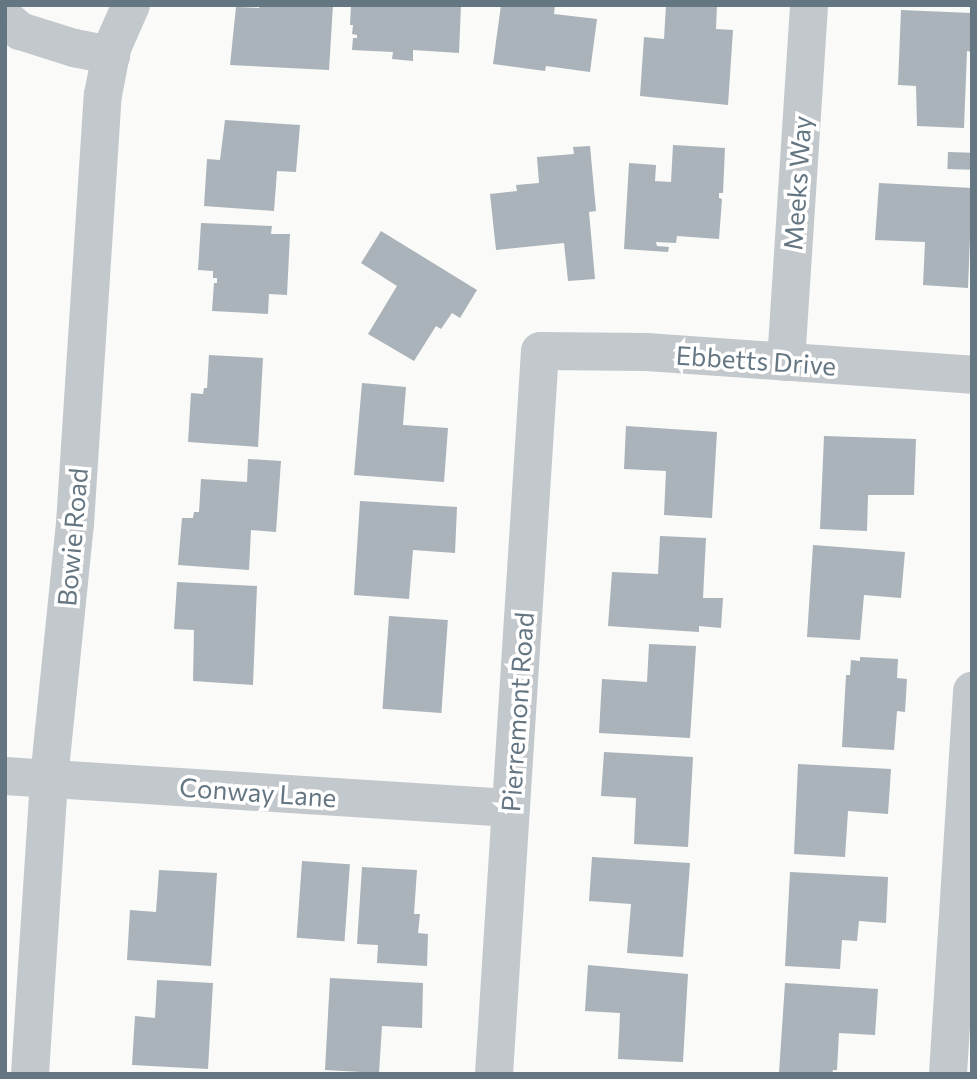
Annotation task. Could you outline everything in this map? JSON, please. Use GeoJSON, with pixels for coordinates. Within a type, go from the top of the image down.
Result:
{"type":"FeatureCollection","features":[{"type":"Feature","properties":{"kind":"street","name":"Bowie Road"},"geometry":{"type":"LineString","coordinates":[[30,1074],[49,779],[75,524],[103,95],[111,55],[131,5]]}},
{"type":"Feature","properties":{"kind":"street","name":"Meeks Way"},"geometry":{"type":"LineString","coordinates":[[786,362],[809,5]]}},
{"type":"Feature","properties":{"kind":"street"},"geometry":{"type":"LineString","coordinates":[[5,18],[20,31],[74,48],[111,55]]}},
{"type":"Feature","properties":{"kind":"street","name":"Ebbetts Drive"},"geometry":{"type":"LineString","coordinates":[[540,351],[647,352],[972,375]]}},
{"type":"Feature","properties":{"kind":"street","name":"Pierremont Road"},"geometry":{"type":"LineString","coordinates":[[494,1074],[540,351]]}},
{"type":"Feature","properties":{"kind":"street"},"geometry":{"type":"LineString","coordinates":[[948,1074],[968,827],[972,691]]}},
{"type":"Feature","properties":{"kind":"street","name":"Conway Lane"},"geometry":{"type":"LineString","coordinates":[[5,776],[511,808]]}},
{"type":"Feature","properties":{"kind":"building"},"geometry":{"type":"Polygon","coordinates":[[[260,5],[333,5],[329,70],[230,65],[236,7],[259,8],[260,5]]]}},
{"type":"Feature","properties":{"kind":"building"},"geometry":{"type":"Polygon","coordinates":[[[351,5],[461,5],[459,53],[413,50],[413,61],[392,59],[393,52],[352,50],[353,38],[357,38],[357,35],[352,34],[353,25],[350,25],[351,5]]]}},
{"type":"Feature","properties":{"kind":"building"},"geometry":{"type":"Polygon","coordinates":[[[501,5],[555,5],[554,14],[597,19],[590,72],[546,66],[545,71],[493,64],[501,5]]]}},
{"type":"Feature","properties":{"kind":"building"},"geometry":{"type":"Polygon","coordinates":[[[666,5],[717,5],[716,29],[733,30],[728,105],[640,96],[644,37],[664,39],[666,5]]]}},
{"type":"Feature","properties":{"kind":"building"},"geometry":{"type":"Polygon","coordinates":[[[901,10],[971,13],[972,52],[967,51],[964,128],[917,126],[916,86],[898,85],[901,10]]]}},
{"type":"Feature","properties":{"kind":"building"},"geometry":{"type":"Polygon","coordinates":[[[225,120],[300,125],[296,172],[277,171],[274,211],[204,206],[207,159],[220,160],[225,120]]]}},
{"type":"Feature","properties":{"kind":"building"},"geometry":{"type":"Polygon","coordinates":[[[673,145],[725,148],[723,193],[719,193],[719,198],[722,199],[719,239],[677,236],[676,243],[656,242],[657,246],[669,247],[668,252],[624,249],[629,163],[656,165],[655,181],[671,182],[673,145]]]}},
{"type":"Feature","properties":{"kind":"building"},"geometry":{"type":"Polygon","coordinates":[[[590,146],[596,211],[589,212],[595,279],[568,281],[564,243],[496,250],[490,194],[517,191],[516,185],[539,183],[537,157],[574,154],[573,147],[590,146]]]}},
{"type":"Feature","properties":{"kind":"building"},"geometry":{"type":"Polygon","coordinates":[[[948,152],[972,153],[971,170],[947,169],[948,152]]]}},
{"type":"Feature","properties":{"kind":"building"},"geometry":{"type":"Polygon","coordinates":[[[879,183],[972,188],[968,288],[923,285],[925,242],[875,240],[879,183]]]}},
{"type":"Feature","properties":{"kind":"building"},"geometry":{"type":"Polygon","coordinates":[[[201,223],[272,226],[271,234],[290,234],[287,295],[269,294],[268,314],[212,311],[214,283],[217,283],[217,278],[213,278],[213,271],[198,270],[201,223]]]}},
{"type":"Feature","properties":{"kind":"building"},"geometry":{"type":"Polygon","coordinates":[[[381,231],[477,290],[460,318],[452,313],[441,329],[436,326],[414,361],[368,334],[397,286],[361,263],[381,231]]]}},
{"type":"Feature","properties":{"kind":"building"},"geometry":{"type":"Polygon","coordinates":[[[209,355],[263,358],[258,447],[188,442],[191,393],[203,394],[204,388],[207,388],[209,355]]]}},
{"type":"Feature","properties":{"kind":"building"},"geometry":{"type":"Polygon","coordinates":[[[362,383],[406,387],[403,425],[448,428],[444,482],[354,475],[362,383]]]}},
{"type":"Feature","properties":{"kind":"building"},"geometry":{"type":"Polygon","coordinates":[[[626,426],[717,432],[712,518],[664,515],[666,471],[624,469],[626,426]]]}},
{"type":"Feature","properties":{"kind":"building"},"geometry":{"type":"Polygon","coordinates":[[[824,436],[916,439],[914,495],[868,495],[867,531],[820,529],[824,436]]]}},
{"type":"Feature","properties":{"kind":"building"},"geometry":{"type":"Polygon","coordinates":[[[248,459],[281,461],[276,532],[251,530],[249,570],[178,565],[182,518],[193,518],[194,512],[199,512],[201,479],[247,482],[248,459]]]}},
{"type":"Feature","properties":{"kind":"building"},"geometry":{"type":"Polygon","coordinates":[[[360,501],[457,507],[455,553],[413,550],[409,599],[354,595],[360,501]]]}},
{"type":"Feature","properties":{"kind":"building"},"geometry":{"type":"Polygon","coordinates":[[[660,536],[706,538],[703,598],[723,598],[721,628],[699,626],[699,632],[608,626],[612,572],[658,574],[660,536]]]}},
{"type":"Feature","properties":{"kind":"building"},"geometry":{"type":"Polygon","coordinates":[[[813,545],[905,552],[901,598],[864,595],[860,640],[807,637],[813,545]]]}},
{"type":"Feature","properties":{"kind":"building"},"geometry":{"type":"Polygon","coordinates":[[[177,582],[257,586],[253,685],[193,681],[194,630],[174,629],[177,582]]]}},
{"type":"Feature","properties":{"kind":"building"},"geometry":{"type":"Polygon","coordinates":[[[389,616],[448,620],[441,713],[383,709],[389,616]]]}},
{"type":"Feature","properties":{"kind":"building"},"geometry":{"type":"Polygon","coordinates":[[[649,644],[696,646],[690,738],[599,733],[602,679],[647,682],[649,644]]]}},
{"type":"Feature","properties":{"kind":"building"},"geometry":{"type":"Polygon","coordinates":[[[860,657],[898,659],[897,678],[907,679],[905,712],[897,711],[894,750],[842,747],[846,675],[850,675],[851,660],[860,661],[860,657]]]}},
{"type":"Feature","properties":{"kind":"building"},"geometry":{"type":"Polygon","coordinates":[[[604,752],[693,757],[688,847],[634,844],[636,798],[601,796],[604,752]]]}},
{"type":"Feature","properties":{"kind":"building"},"geometry":{"type":"Polygon","coordinates":[[[798,764],[891,769],[888,814],[848,811],[845,857],[794,854],[798,764]]]}},
{"type":"Feature","properties":{"kind":"building"},"geometry":{"type":"Polygon","coordinates":[[[592,857],[690,863],[683,957],[627,953],[631,904],[589,901],[592,857]]]}},
{"type":"Feature","properties":{"kind":"building"},"geometry":{"type":"Polygon","coordinates":[[[302,861],[350,864],[345,941],[297,938],[302,861]]]}},
{"type":"Feature","properties":{"kind":"building"},"geometry":{"type":"Polygon","coordinates":[[[362,867],[417,870],[414,914],[420,914],[418,933],[428,934],[427,966],[377,963],[378,945],[357,944],[362,867]]]}},
{"type":"Feature","properties":{"kind":"building"},"geometry":{"type":"Polygon","coordinates":[[[159,870],[217,873],[211,966],[127,960],[130,910],[156,912],[159,870]]]}},
{"type":"Feature","properties":{"kind":"building"},"geometry":{"type":"Polygon","coordinates":[[[790,872],[888,877],[886,923],[859,921],[857,941],[842,940],[840,969],[785,966],[790,872]]]}},
{"type":"Feature","properties":{"kind":"building"},"geometry":{"type":"Polygon","coordinates":[[[588,965],[688,974],[683,1062],[618,1059],[620,1013],[585,1011],[588,965]]]}},
{"type":"Feature","properties":{"kind":"building"},"geometry":{"type":"Polygon","coordinates":[[[330,978],[423,983],[422,1028],[382,1026],[379,1073],[325,1070],[330,978]]]}},
{"type":"Feature","properties":{"kind":"building"},"geometry":{"type":"Polygon","coordinates":[[[157,980],[213,983],[208,1069],[132,1065],[135,1016],[155,1018],[157,980]]]}},
{"type":"Feature","properties":{"kind":"building"},"geometry":{"type":"Polygon","coordinates":[[[785,983],[878,989],[875,1035],[839,1033],[837,1070],[833,1070],[832,1074],[779,1073],[785,983]]]}}]}
